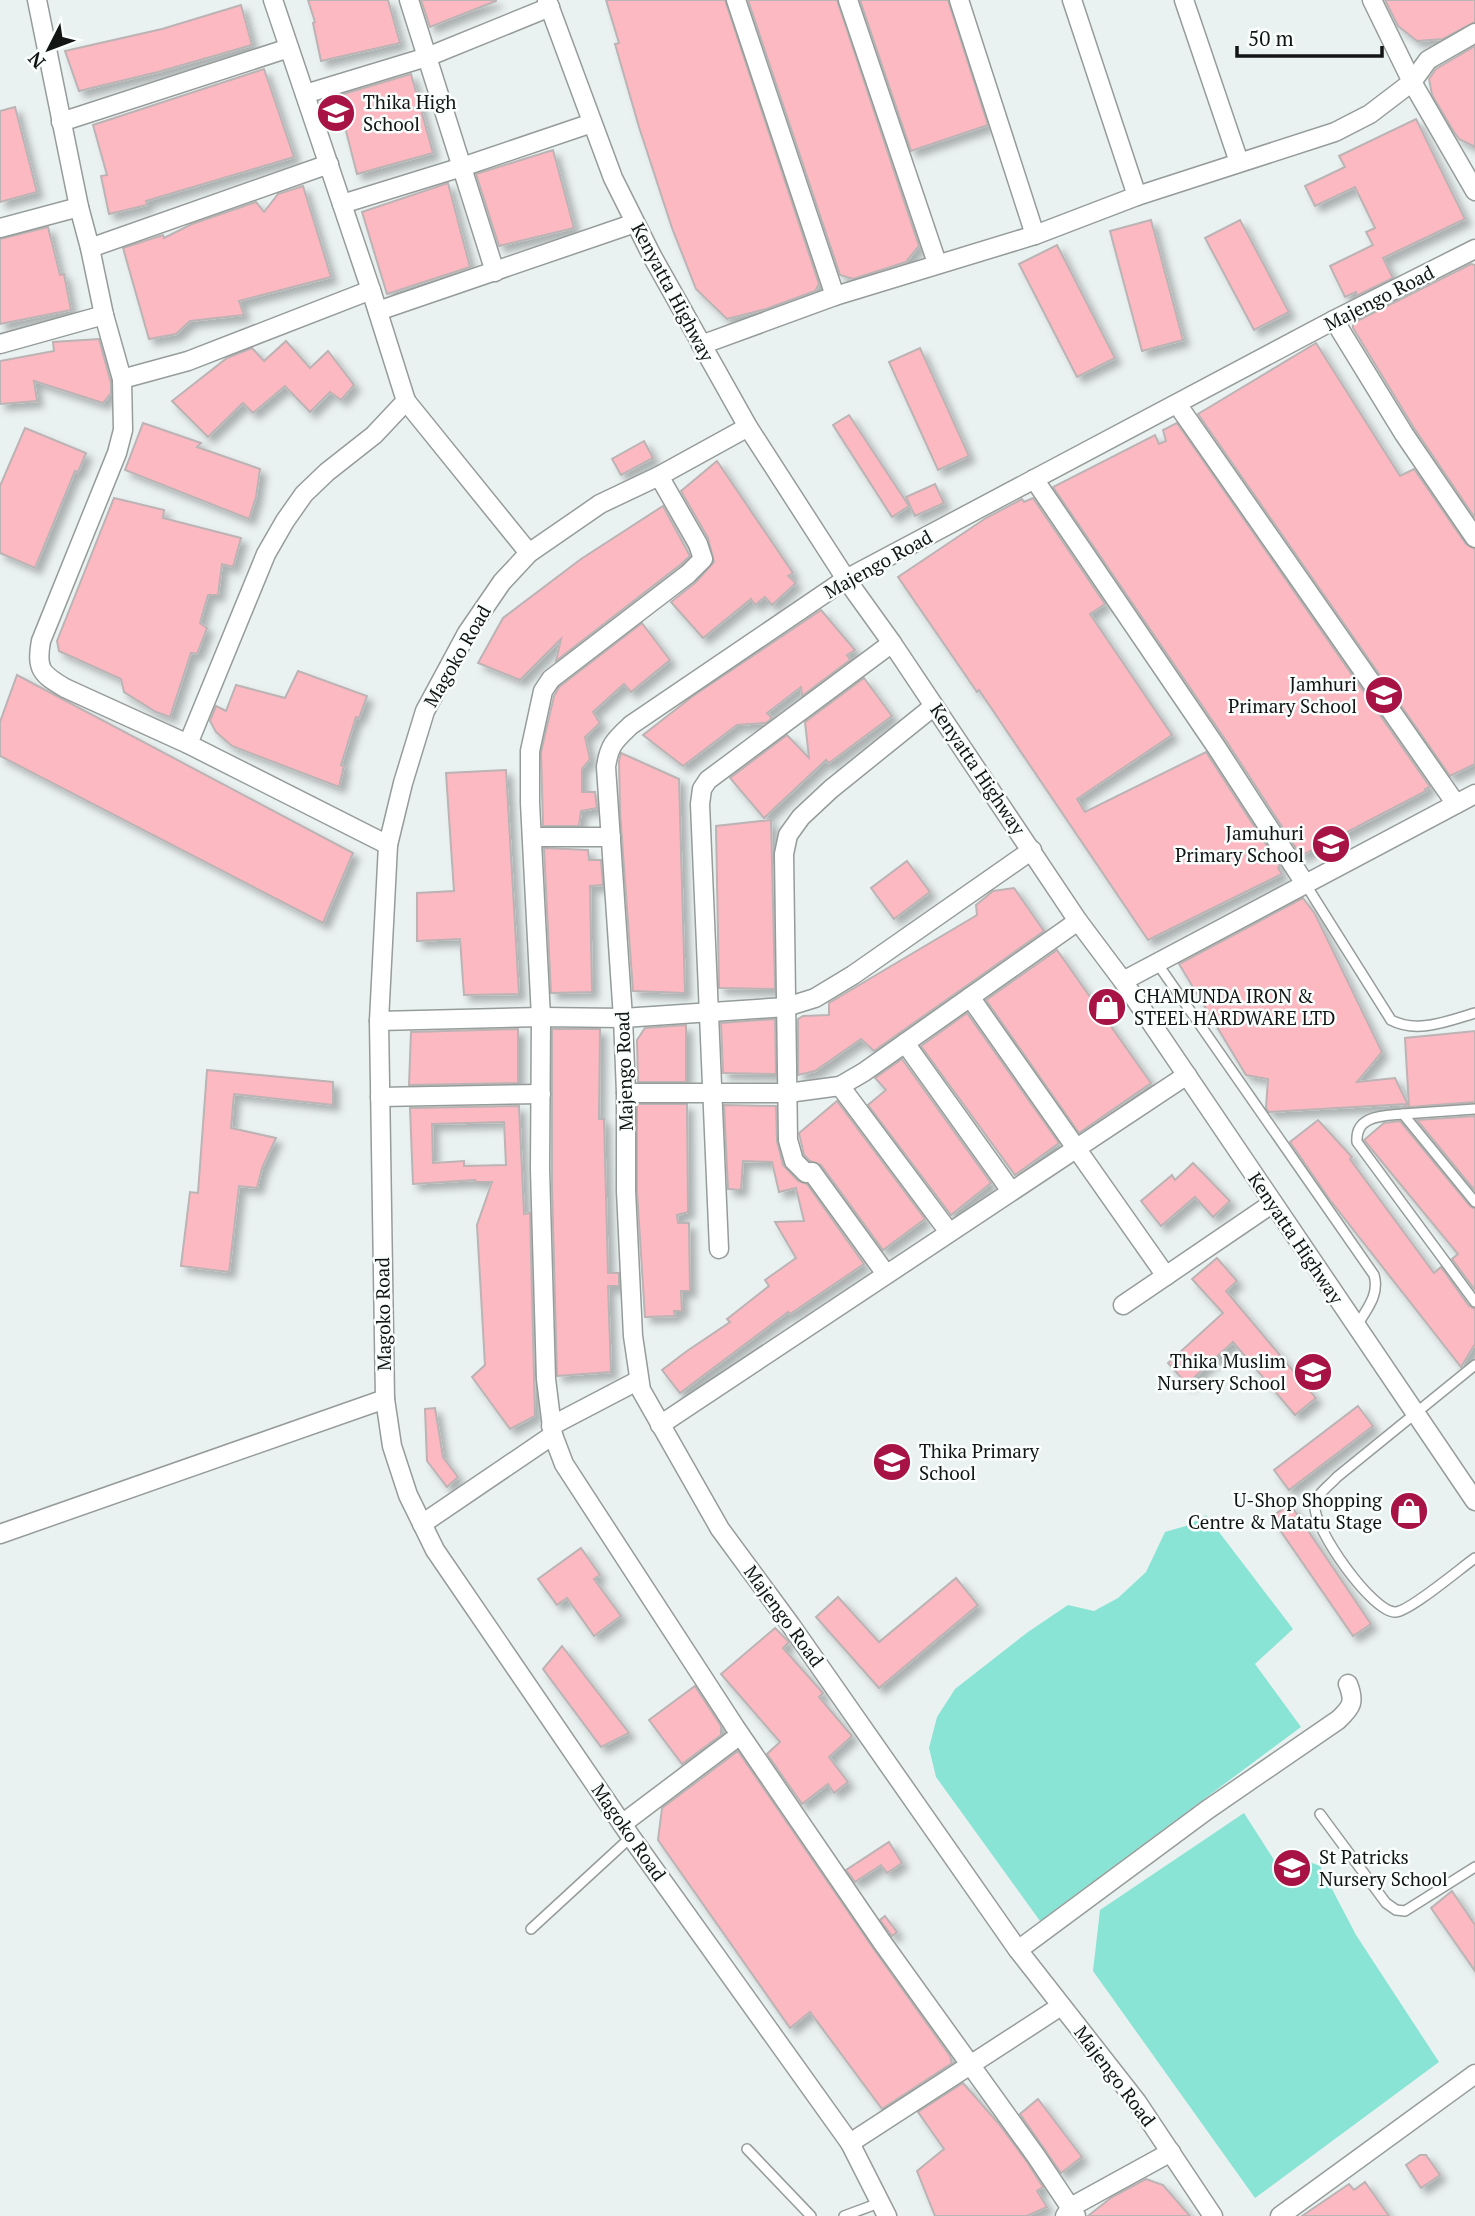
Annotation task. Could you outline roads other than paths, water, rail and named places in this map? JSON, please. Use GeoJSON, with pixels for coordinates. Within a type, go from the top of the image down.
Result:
{"type":"FeatureCollection","features":[{"type":"Feature","properties":{"kind":"street"},"geometry":{"type":"LineString","coordinates":[[273,0],[406,401],[529,553]]}},
{"type":"Feature","properties":{"kind":"street"},"geometry":{"type":"LineString","coordinates":[[409,0],[495,272]]}},
{"type":"Feature","properties":{"kind":"street"},"geometry":{"type":"LineString","coordinates":[[736,0],[835,296]]}},
{"type":"Feature","properties":{"kind":"street"},"geometry":{"type":"LineString","coordinates":[[848,0],[937,263]]}},
{"type":"Feature","properties":{"kind":"street"},"geometry":{"type":"LineString","coordinates":[[959,0],[1035,235]]}},
{"type":"Feature","properties":{"kind":"street"},"geometry":{"type":"LineString","coordinates":[[1072,0],[1137,196]]}},
{"type":"Feature","properties":{"kind":"street"},"geometry":{"type":"LineString","coordinates":[[1184,0],[1239,162]]}},
{"type":"Feature","properties":{"kind":"street"},"geometry":{"type":"LineString","coordinates":[[1372,0],[1412,82],[1474,185]]}},
{"type":"Feature","properties":{"kind":"street"},"geometry":{"type":"LineString","coordinates":[[42,1],[61,122],[104,315],[122,379],[123,430],[112,466],[41,641],[39,667],[47,677],[65,688],[188,744],[388,845]]}},
{"type":"Feature","properties":{"kind":"street"},"geometry":{"type":"LineString","coordinates":[[304,94],[427,57],[549,4]]}},
{"type":"Feature","properties":{"kind":"street","name":"Kenyatta Highway"},"geometry":{"type":"LineString","coordinates":[[549,4],[613,178],[701,345],[748,427],[846,579],[892,643],[1078,921],[1123,981],[1475,1502]]}},
{"type":"Feature","properties":{"kind":"street"},"geometry":{"type":"LineString","coordinates":[[701,345],[835,296],[1035,235],[1137,196],[1335,132],[1370,114],[1412,82],[1428,60],[1475,33]]}},
{"type":"Feature","properties":{"kind":"street"},"geometry":{"type":"LineString","coordinates":[[61,122],[289,48]]}},
{"type":"Feature","properties":{"kind":"street"},"geometry":{"type":"LineString","coordinates":[[342,204],[592,123]]}},
{"type":"Feature","properties":{"kind":"street"},"geometry":{"type":"LineString","coordinates":[[90,248],[328,164]]}},
{"type":"Feature","properties":{"kind":"street"},"geometry":{"type":"LineString","coordinates":[[0,228],[79,207]]}},
{"type":"Feature","properties":{"kind":"street"},"geometry":{"type":"LineString","coordinates":[[378,311],[635,223]]}},
{"type":"Feature","properties":{"kind":"street","name":"Majengo Road"},"geometry":{"type":"LineString","coordinates":[[1213,2216],[1137,2102],[1018,1950],[790,1624],[720,1529],[641,1390],[633,1336],[626,1191],[626,1093],[608,750],[615,739],[631,725],[846,579],[1334,320],[1475,249]]}},
{"type":"Feature","properties":{"kind":"street"},"geometry":{"type":"LineString","coordinates":[[122,379],[188,360],[371,290]]}},
{"type":"Feature","properties":{"kind":"street"},"geometry":{"type":"LineString","coordinates":[[0,344],[104,315]]}},
{"type":"Feature","properties":{"kind":"street"},"geometry":{"type":"LineString","coordinates":[[1334,320],[1404,434],[1475,538]]}},
{"type":"Feature","properties":{"kind":"street"},"geometry":{"type":"LineString","coordinates":[[188,744],[266,554],[285,521],[304,494],[374,435],[406,401]]}},
{"type":"Feature","properties":{"kind":"street"},"geometry":{"type":"LineString","coordinates":[[1177,404],[1456,804]]}},
{"type":"Feature","properties":{"kind":"street","name":"Magoko Road"},"geometry":{"type":"LineString","coordinates":[[748,427],[659,476],[600,504],[529,553],[502,582],[467,634],[425,711],[388,845],[379,1021],[385,1399],[392,1447],[408,1495],[435,1550],[627,1830],[850,2143],[883,2209]]}},
{"type":"Feature","properties":{"kind":"street"},"geometry":{"type":"LineString","coordinates":[[659,476],[704,559],[551,679],[543,691],[530,751],[541,1017],[546,1379],[552,1430],[571,1475],[740,1735],[1071,2213],[1171,2152]]}},
{"type":"Feature","properties":{"kind":"street"},"geometry":{"type":"LineString","coordinates":[[1034,480],[1209,736],[1306,885]]}},
{"type":"Feature","properties":{"kind":"street"},"geometry":{"type":"LineString","coordinates":[[719,1249],[699,804],[702,789],[708,780],[892,643]]}},
{"type":"Feature","properties":{"kind":"street"},"geometry":{"type":"LineString","coordinates":[[886,1274],[811,1172],[806,1173],[794,1161],[788,1140],[784,854],[788,835],[801,817],[831,789],[934,706]]}},
{"type":"Feature","properties":{"kind":"street"},"geometry":{"type":"LineString","coordinates":[[1123,981],[1475,794]]}},
{"type":"Feature","properties":{"kind":"street"},"geometry":{"type":"LineString","coordinates":[[532,837],[611,837]]}},
{"type":"Feature","properties":{"kind":"street"},"geometry":{"type":"LineString","coordinates":[[379,1021],[622,1018],[786,1007],[815,998],[853,975],[1032,850]]}},
{"type":"Feature","properties":{"kind":"street"},"geometry":{"type":"LineString","coordinates":[[626,1093],[788,1093],[840,1086],[1078,921]]}},
{"type":"Feature","properties":{"kind":"street"},"geometry":{"type":"LineString","coordinates":[[970,997],[1166,1276]]}},
{"type":"Feature","properties":{"kind":"street"},"geometry":{"type":"LineString","coordinates":[[905,1043],[1011,1191]]}},
{"type":"Feature","properties":{"kind":"street"},"geometry":{"type":"LineString","coordinates":[[660,1425],[1186,1075]]}},
{"type":"Feature","properties":{"kind":"street"},"geometry":{"type":"LineString","coordinates":[[840,1086],[949,1232]]}},
{"type":"Feature","properties":{"kind":"street"},"geometry":{"type":"LineString","coordinates":[[380,1097],[541,1094]]}},
{"type":"Feature","properties":{"kind":"street"},"geometry":{"type":"LineString","coordinates":[[1123,1305],[1273,1203]]}},
{"type":"Feature","properties":{"kind":"street"},"geometry":{"type":"LineString","coordinates":[[422,1524],[552,1430],[639,1380]]}},
{"type":"Feature","properties":{"kind":"street"},"geometry":{"type":"LineString","coordinates":[[0,1534],[385,1399]]}},
{"type":"Feature","properties":{"kind":"street"},"geometry":{"type":"LineString","coordinates":[[1018,1950],[1206,1810],[1338,1720],[1352,1706],[1353,1698],[1348,1684]]}},
{"type":"Feature","properties":{"kind":"street"},"geometry":{"type":"LineString","coordinates":[[627,1830],[740,1735]]}},
{"type":"Feature","properties":{"kind":"street"},"geometry":{"type":"LineString","coordinates":[[850,2143],[1061,2006]]}},
{"type":"Feature","properties":{"kind":"street"},"geometry":{"type":"LineString","coordinates":[[1280,2216],[1475,2074]]}},
{"type":"Feature","properties":{"kind":"lane"},"geometry":{"type":"LineString","coordinates":[[1306,885],[1391,1020],[1401,1026],[1432,1026],[1475,1013]]}},
{"type":"Feature","properties":{"kind":"lane"},"geometry":{"type":"LineString","coordinates":[[1157,963],[1374,1275],[1376,1295],[1356,1327]]}},
{"type":"Feature","properties":{"kind":"lane"},"geometry":{"type":"LineString","coordinates":[[1475,1109],[1372,1118],[1363,1122],[1356,1134],[1357,1142],[1475,1302]]}},
{"type":"Feature","properties":{"kind":"lane"},"geometry":{"type":"LineString","coordinates":[[1403,1114],[1475,1202]]}},
{"type":"Feature","properties":{"kind":"lane"},"geometry":{"type":"LineString","coordinates":[[1475,1364],[1317,1497],[1314,1508],[1323,1533],[1363,1591],[1383,1609],[1396,1613],[1409,1607],[1475,1558]]}},
{"type":"Feature","properties":{"kind":"lane"},"geometry":{"type":"LineString","coordinates":[[1320,1814],[1386,1903],[1396,1910],[1405,1911],[1475,1867]]}},
{"type":"Feature","properties":{"kind":"lane"},"geometry":{"type":"LineString","coordinates":[[531,1929],[627,1830]]}},
{"type":"Feature","properties":{"kind":"lane"},"geometry":{"type":"LineString","coordinates":[[747,2149],[811,2216]]}},
{"type":"Feature","properties":{"kind":"lane"},"geometry":{"type":"LineString","coordinates":[[844,2216],[883,2209]]}},
{"type":"Feature","properties":{"kind":"place","name":"Thika High School"},"geometry":{"type":"Point","coordinates":[336,113]}},
{"type":"Feature","properties":{"kind":"place","name":"Jamhuri Primary School"},"geometry":{"type":"Point","coordinates":[1384,695]}},
{"type":"Feature","properties":{"kind":"place","name":"Jamuhuri Primary School"},"geometry":{"type":"Point","coordinates":[1331,844]}},
{"type":"Feature","properties":{"kind":"place","name":"CHAMUNDA IRON & STEEL HARDWARE LTD"},"geometry":{"type":"Point","coordinates":[1107,1007]}},
{"type":"Feature","properties":{"kind":"place","name":"Thika Muslim Nursery School"},"geometry":{"type":"Point","coordinates":[1313,1372]}},
{"type":"Feature","properties":{"kind":"place","name":"Thika Primary School"},"geometry":{"type":"Point","coordinates":[892,1462]}},
{"type":"Feature","properties":{"kind":"place","name":"U-Shop Shopping Centre & Matatu Stage"},"geometry":{"type":"Point","coordinates":[1409,1511]}},
{"type":"Feature","properties":{"kind":"place","name":"St Patricks Nursery School"},"geometry":{"type":"Point","coordinates":[1292,1868]}}]}
